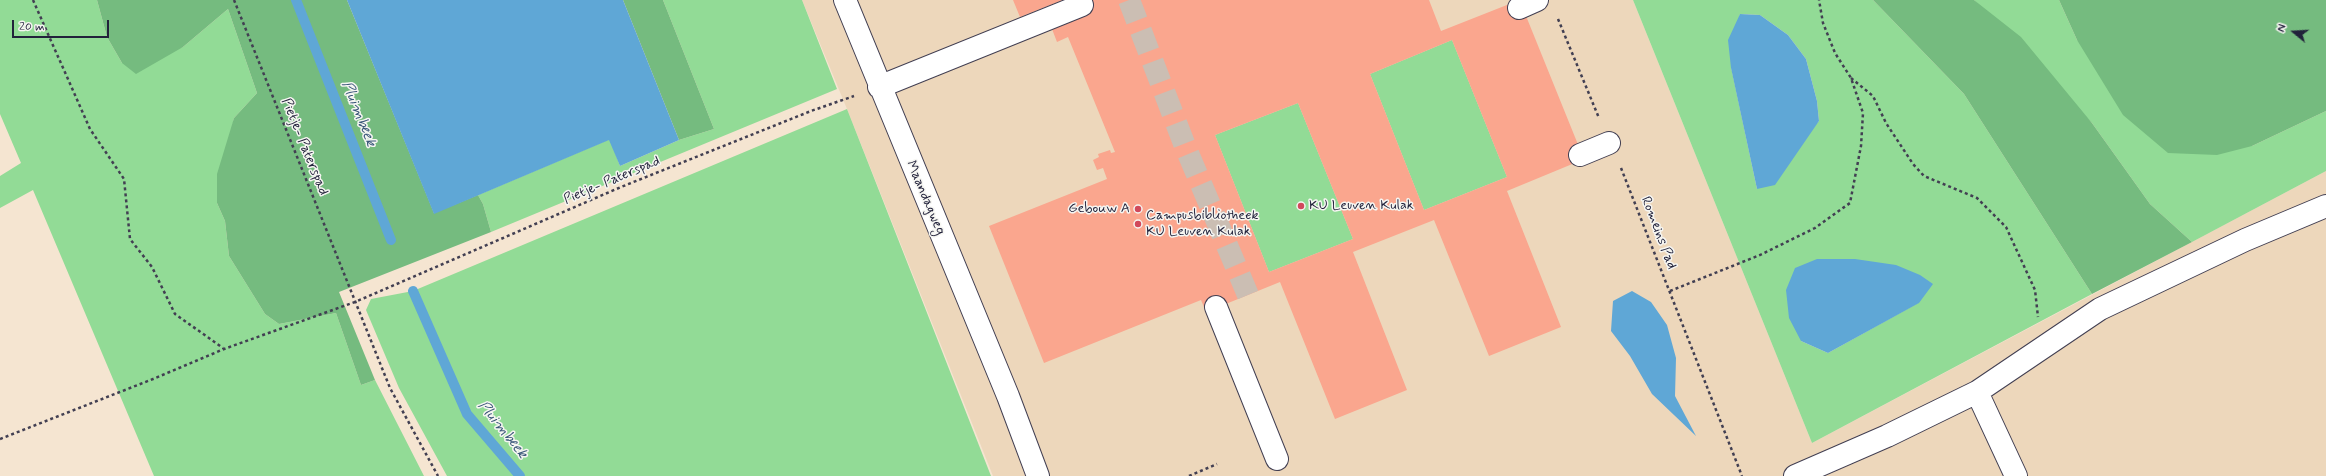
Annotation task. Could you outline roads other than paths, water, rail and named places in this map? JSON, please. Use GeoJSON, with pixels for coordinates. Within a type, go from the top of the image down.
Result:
{"type":"FeatureCollection","features":[{"type":"Feature","properties":{"kind":"street","name":"Maandagweg"},"geometry":{"type":"LineString","coordinates":[[845,0],[879,87],[1008,396],[1038,476]]}},
{"type":"Feature","properties":{"kind":"street"},"geometry":{"type":"LineString","coordinates":[[879,87],[1082,5]]}},
{"type":"Feature","properties":{"kind":"street"},"geometry":{"type":"LineString","coordinates":[[1580,156],[1609,144]]}},
{"type":"Feature","properties":{"kind":"street"},"geometry":{"type":"LineString","coordinates":[[1795,476],[1887,436],[1977,392],[2100,309],[2245,240],[2326,206]]}},
{"type":"Feature","properties":{"kind":"street"},"geometry":{"type":"LineString","coordinates":[[1216,307],[1277,459]]}},
{"type":"Feature","properties":{"kind":"street"},"geometry":{"type":"LineString","coordinates":[[1977,392],[2016,476]]}},
{"type":"Feature","properties":{"kind":"water"},"geometry":{"type":"Polygon","coordinates":[[[347,0],[623,0],[679,140],[620,166],[609,140],[434,214],[347,0]]]}},
{"type":"Feature","properties":{"kind":"water"},"geometry":{"type":"Polygon","coordinates":[[[1740,14],[1760,15],[1788,35],[1806,59],[1817,101],[1819,121],[1775,185],[1757,189],[1731,68],[1728,40],[1740,14]]]}},
{"type":"Feature","properties":{"kind":"water"},"geometry":{"type":"Polygon","coordinates":[[[1817,259],[1855,259],[1896,265],[1920,275],[1933,284],[1919,303],[1828,353],[1801,341],[1789,318],[1786,290],[1795,268],[1817,259]]]}},
{"type":"Feature","properties":{"kind":"water"},"geometry":{"type":"Polygon","coordinates":[[[1632,291],[1651,302],[1667,325],[1676,358],[1675,396],[1696,436],[1652,394],[1630,356],[1611,331],[1613,301],[1632,291]]]}},
{"type":"Feature","properties":{"kind":"waterway","name":"Pluimbeek"},"geometry":{"type":"LineString","coordinates":[[296,0],[391,240]]}},
{"type":"Feature","properties":{"kind":"waterway","name":"Pluimbeek"},"geometry":{"type":"LineString","coordinates":[[413,291],[467,414],[520,476]]}},
{"type":"Feature","properties":{"kind":"tunnel"},"geometry":{"type":"LineString","coordinates":[[1129,0],[1185,146],[1248,295]]}},
{"type":"Feature","properties":{"kind":"place","name":"KU Leuven Kulak"},"geometry":{"type":"Point","coordinates":[1301,206]}},
{"type":"Feature","properties":{"kind":"place","name":"Gebouw A"},"geometry":{"type":"Point","coordinates":[1138,209]}},
{"type":"Feature","properties":{"kind":"place","name":"Campusbibliotheek KU Leuven Kulak"},"geometry":{"type":"Point","coordinates":[1138,224]}}]}
